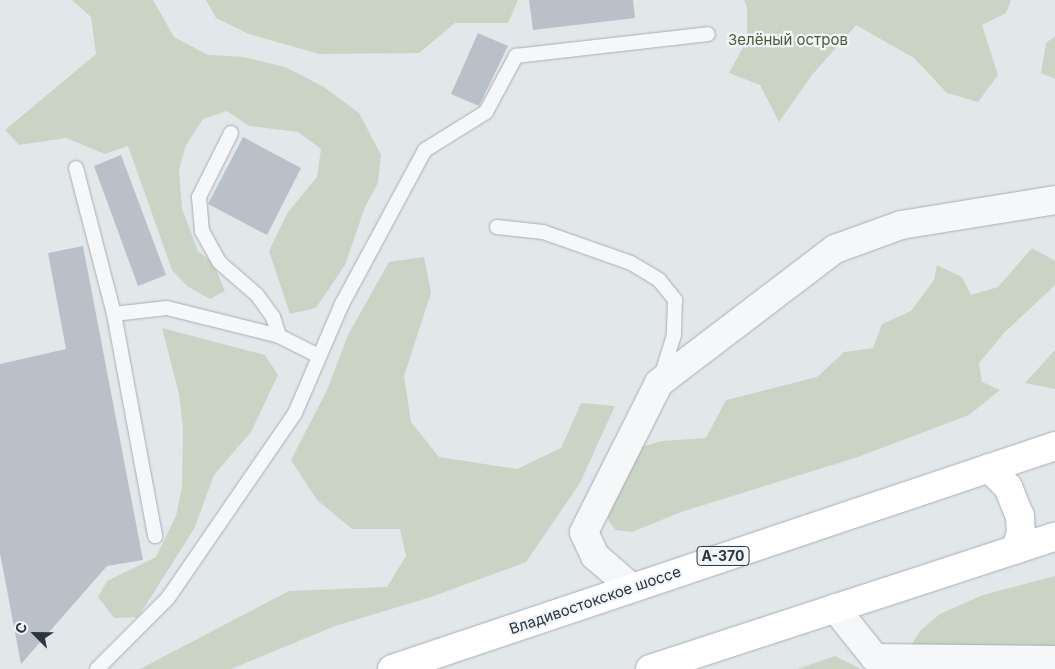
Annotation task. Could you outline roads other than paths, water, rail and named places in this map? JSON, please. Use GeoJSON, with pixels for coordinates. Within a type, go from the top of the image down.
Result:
{"type":"FeatureCollection","features":[{"type":"Feature","properties":{"kind":"highway","name":"Владивостокское шоссе"},"geometry":{"type":"LineString","coordinates":[[392,669],[631,587],[1055,446]]}},
{"type":"Feature","properties":{"kind":"highway"},"geometry":{"type":"LineString","coordinates":[[990,468],[1008,487],[1020,516],[1022,533],[1015,550]]}},
{"type":"Feature","properties":{"kind":"highway"},"geometry":{"type":"LineString","coordinates":[[650,669],[1055,537]]}},
{"type":"Feature","properties":{"kind":"street"},"geometry":{"type":"LineString","coordinates":[[631,587],[595,556],[584,532],[658,383],[834,249],[901,225],[1055,200]]}},
{"type":"Feature","properties":{"kind":"street"},"geometry":{"type":"LineString","coordinates":[[835,608],[875,658],[1055,660]]}},
{"type":"Feature","properties":{"kind":"lane"},"geometry":{"type":"LineString","coordinates":[[97,669],[168,598],[295,413],[342,304],[425,150],[486,112],[516,56],[708,34]]}},
{"type":"Feature","properties":{"kind":"lane"},"geometry":{"type":"LineString","coordinates":[[231,133],[199,197],[202,231],[219,262],[257,296],[273,317],[279,336]]}},
{"type":"Feature","properties":{"kind":"lane"},"geometry":{"type":"LineString","coordinates":[[76,168],[114,314],[155,536]]}},
{"type":"Feature","properties":{"kind":"lane"},"geometry":{"type":"LineString","coordinates":[[497,227],[560,238],[631,263],[659,280],[675,300],[674,334],[658,383]]}},
{"type":"Feature","properties":{"kind":"lane"},"geometry":{"type":"LineString","coordinates":[[114,314],[167,308],[279,336],[320,356]]}},
{"type":"Feature","properties":{"kind":"park label","name":"Зелёный остров"},"geometry":{"type":"Point","coordinates":[788,40]}}]}
